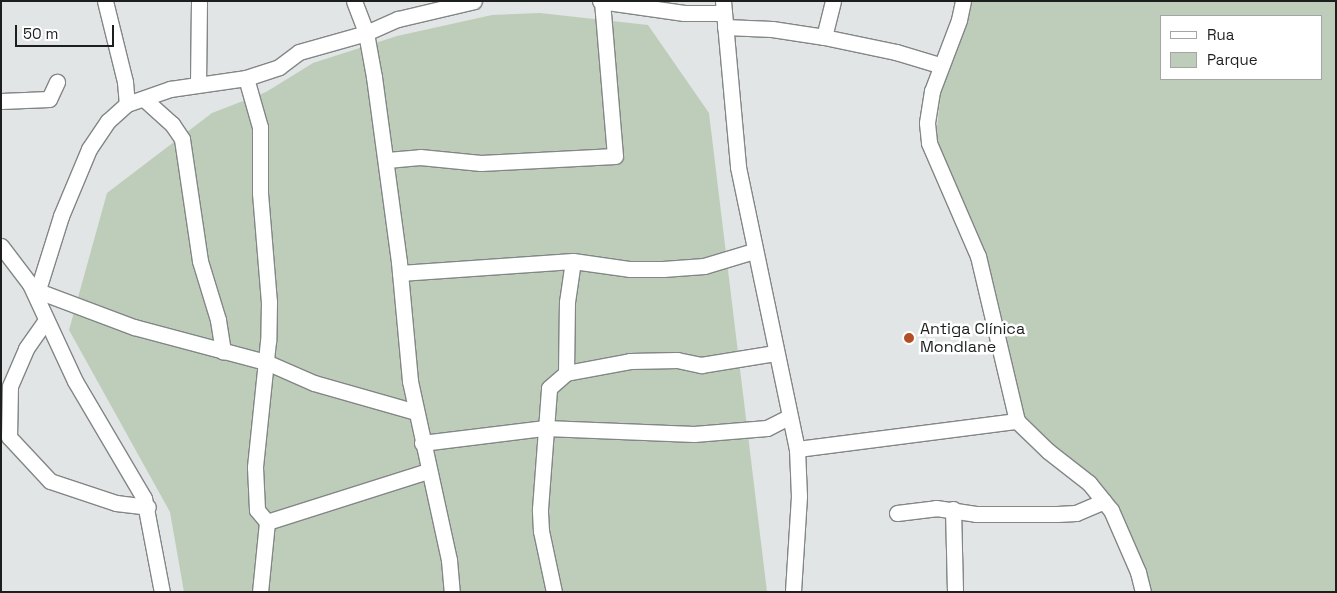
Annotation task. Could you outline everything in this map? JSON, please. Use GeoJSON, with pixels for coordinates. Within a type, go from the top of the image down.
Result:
{"type":"FeatureCollection","features":[{"type":"Feature","properties":{"kind":"street"},"geometry":{"type":"LineString","coordinates":[[104,1],[126,82],[127,104]]}},
{"type":"Feature","properties":{"kind":"street"},"geometry":{"type":"LineString","coordinates":[[198,84],[199,1]]}},
{"type":"Feature","properties":{"kind":"street"},"geometry":{"type":"LineString","coordinates":[[354,1],[366,33],[386,160],[400,273],[410,381],[448,560],[447,591]]}},
{"type":"Feature","properties":{"kind":"street"},"geometry":{"type":"LineString","coordinates":[[37,293],[61,216],[89,149],[108,120],[127,104],[198,84],[246,78],[279,67],[299,52],[366,33],[398,19],[474,1]]}},
{"type":"Feature","properties":{"kind":"street"},"geometry":{"type":"LineString","coordinates":[[386,160],[420,157],[481,163],[615,156],[601,1],[684,13],[724,14],[772,28],[896,52],[940,65]]}},
{"type":"Feature","properties":{"kind":"street"},"geometry":{"type":"LineString","coordinates":[[824,37],[833,1]]}},
{"type":"Feature","properties":{"kind":"street"},"geometry":{"type":"LineString","coordinates":[[963,1],[959,20],[940,65],[927,123],[929,143],[978,256],[1017,421],[1048,451],[1089,483],[1104,501],[1125,540],[1143,592]]}},
{"type":"Feature","properties":{"kind":"street"},"geometry":{"type":"LineString","coordinates":[[724,14],[738,167],[775,353],[797,449],[799,496],[793,592]]}},
{"type":"Feature","properties":{"kind":"street"},"geometry":{"type":"LineString","coordinates":[[246,78],[260,127],[260,193],[269,302],[266,362],[255,488],[257,510],[267,522],[260,592]]}},
{"type":"Feature","properties":{"kind":"street"},"geometry":{"type":"LineString","coordinates":[[1,100],[49,99],[57,82]]}},
{"type":"Feature","properties":{"kind":"street"},"geometry":{"type":"LineString","coordinates":[[144,99],[172,124],[182,139],[195,234],[223,352]]}},
{"type":"Feature","properties":{"kind":"street"},"geometry":{"type":"LineString","coordinates":[[3,250],[23,271],[37,293],[46,320],[75,381],[148,507],[162,592]]}},
{"type":"Feature","properties":{"kind":"street"},"geometry":{"type":"LineString","coordinates":[[400,273],[573,260],[630,269],[663,269],[704,266],[754,251]]}},
{"type":"Feature","properties":{"kind":"street"},"geometry":{"type":"LineString","coordinates":[[566,373],[567,302],[573,260]]}},
{"type":"Feature","properties":{"kind":"street"},"geometry":{"type":"LineString","coordinates":[[37,293],[134,327],[266,362],[314,383],[416,412]]}},
{"type":"Feature","properties":{"kind":"street"},"geometry":{"type":"LineString","coordinates":[[46,320],[26,350],[6,386],[5,440],[50,481],[116,503],[148,507]]}},
{"type":"Feature","properties":{"kind":"street"},"geometry":{"type":"LineString","coordinates":[[554,592],[540,524],[549,388],[566,373],[630,361],[677,360],[702,365],[775,353]]}},
{"type":"Feature","properties":{"kind":"street"},"geometry":{"type":"LineString","coordinates":[[422,443],[546,428],[694,434],[767,428],[789,417]]}},
{"type":"Feature","properties":{"kind":"street"},"geometry":{"type":"LineString","coordinates":[[797,449],[1017,421]]}},
{"type":"Feature","properties":{"kind":"street"},"geometry":{"type":"LineString","coordinates":[[267,522],[428,471]]}},
{"type":"Feature","properties":{"kind":"street"},"geometry":{"type":"LineString","coordinates":[[897,513],[952,509],[976,514],[1076,513],[1104,501]]}},
{"type":"Feature","properties":{"kind":"street"},"geometry":{"type":"LineString","coordinates":[[952,509],[955,592]]}},
{"type":"Feature","properties":{"kind":"green space"},"geometry":{"type":"Polygon","coordinates":[[[971,1],[1336,1],[1336,592],[1147,592],[1122,519],[1092,475],[1072,465],[1020,417],[1012,384],[935,146],[941,90],[971,1]]]}},
{"type":"Feature","properties":{"kind":"green space"},"geometry":{"type":"Polygon","coordinates":[[[540,13],[648,25],[709,113],[767,592],[184,592],[170,512],[69,330],[107,193],[212,113],[266,92],[313,63],[397,36],[492,15],[540,13]]]}},
{"type":"Feature","properties":{"kind":"place","name":"Antiga Clínica Mondlane"},"geometry":{"type":"Point","coordinates":[909,338]}}]}
